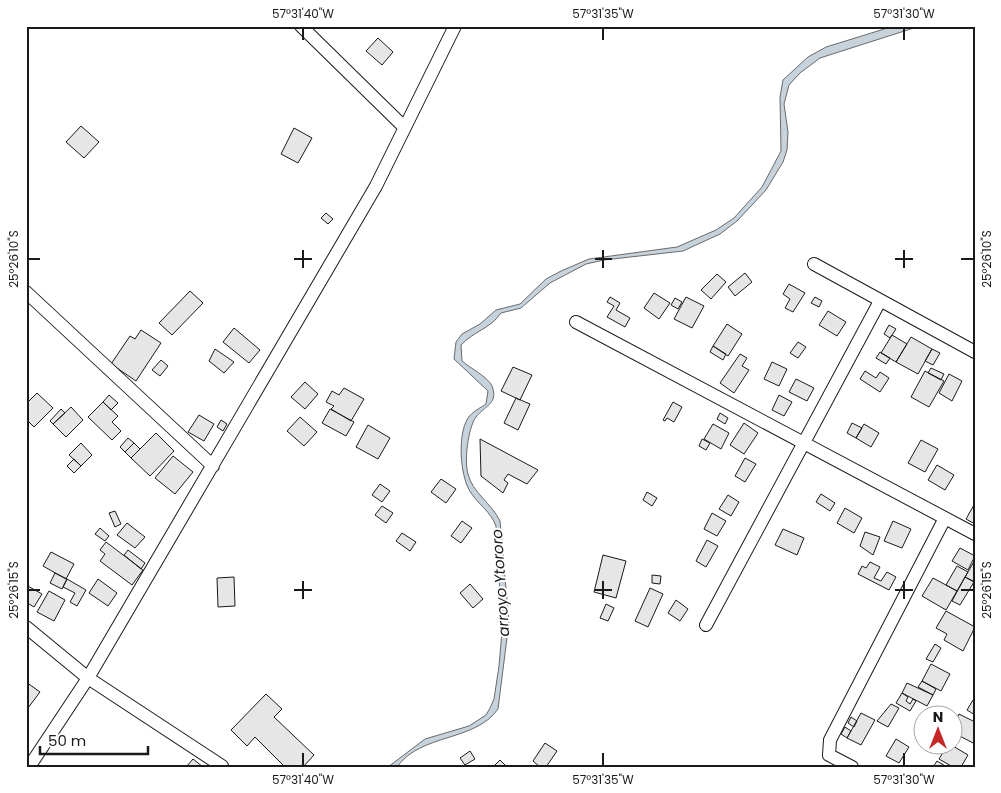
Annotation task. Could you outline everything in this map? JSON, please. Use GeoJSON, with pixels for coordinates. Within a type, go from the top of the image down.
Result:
{"type":"FeatureCollection","features":[{"type":"Feature","properties":{"kind":"street"},"geometry":{"type":"LineString","coordinates":[[301,26],[404,127]]}},
{"type":"Feature","properties":{"kind":"street"},"geometry":{"type":"LineString","coordinates":[[29,767],[88,678],[376,186],[455,26]]}},
{"type":"Feature","properties":{"kind":"street"},"geometry":{"type":"LineString","coordinates":[[814,264],[975,352]]}},
{"type":"Feature","properties":{"kind":"street"},"geometry":{"type":"LineString","coordinates":[[26,292],[213,466]]}},
{"type":"Feature","properties":{"kind":"street"},"geometry":{"type":"LineString","coordinates":[[706,625],[880,301]]}},
{"type":"Feature","properties":{"kind":"street"},"geometry":{"type":"LineString","coordinates":[[576,322],[975,534]]}},
{"type":"Feature","properties":{"kind":"street"},"geometry":{"type":"LineString","coordinates":[[852,767],[829,755],[830,740],[945,518]]}},
{"type":"Feature","properties":{"kind":"street"},"geometry":{"type":"LineString","coordinates":[[26,627],[88,678],[222,766]]}},
{"type":"Feature","properties":{"kind":"water","name":"arroyo Ytororo"},"geometry":{"type":"Polygon","coordinates":[[[894,26],[920,26],[820,58],[800,73],[789,85],[784,104],[788,132],[787,150],[783,162],[766,190],[737,221],[720,234],[683,251],[604,260],[586,264],[550,283],[521,308],[501,313],[492,323],[471,336],[461,345],[462,361],[487,379],[494,392],[494,397],[490,404],[479,413],[473,422],[467,445],[466,461],[470,480],[500,521],[509,622],[498,709],[488,720],[476,727],[433,742],[407,756],[397,767],[388,767],[425,739],[469,726],[486,715],[494,699],[502,631],[496,526],[467,486],[461,456],[462,435],[465,425],[472,414],[486,404],[488,391],[454,359],[456,342],[462,334],[480,324],[496,310],[520,304],[546,279],[561,271],[589,259],[677,247],[716,230],[734,218],[762,187],[781,151],[780,97],[783,80],[808,57],[826,47],[894,26]]]}},
{"type":"Feature","properties":{"kind":"building"},"geometry":{"type":"Polygon","coordinates":[[[378,38],[393,52],[382,65],[366,51],[378,38]]]}},
{"type":"Feature","properties":{"kind":"building"},"geometry":{"type":"Polygon","coordinates":[[[81,126],[99,142],[84,158],[66,142],[81,126]]]}},
{"type":"Feature","properties":{"kind":"building"},"geometry":{"type":"Polygon","coordinates":[[[294,128],[312,138],[298,163],[281,154],[294,128]]]}},
{"type":"Feature","properties":{"kind":"building"},"geometry":{"type":"Polygon","coordinates":[[[326,213],[333,219],[328,224],[321,218],[326,213]]]}},
{"type":"Feature","properties":{"kind":"building"},"geometry":{"type":"Polygon","coordinates":[[[745,273],[752,282],[735,296],[728,287],[745,273]]]}},
{"type":"Feature","properties":{"kind":"building"},"geometry":{"type":"Polygon","coordinates":[[[717,274],[726,282],[711,299],[701,290],[717,274]]]}},
{"type":"Feature","properties":{"kind":"building"},"geometry":{"type":"Polygon","coordinates":[[[789,284],[805,293],[793,312],[785,308],[790,299],[783,294],[789,284]]]}},
{"type":"Feature","properties":{"kind":"building"},"geometry":{"type":"Polygon","coordinates":[[[190,291],[203,303],[172,335],[159,323],[190,291]]]}},
{"type":"Feature","properties":{"kind":"building"},"geometry":{"type":"Polygon","coordinates":[[[654,293],[670,303],[659,319],[644,308],[654,293]]]}},
{"type":"Feature","properties":{"kind":"building"},"geometry":{"type":"Polygon","coordinates":[[[610,297],[620,303],[616,310],[630,318],[625,327],[607,317],[614,306],[607,302],[610,297]]]}},
{"type":"Feature","properties":{"kind":"building"},"geometry":{"type":"Polygon","coordinates":[[[686,297],[704,306],[692,328],[674,319],[686,297]]]}},
{"type":"Feature","properties":{"kind":"building"},"geometry":{"type":"Polygon","coordinates":[[[815,297],[822,301],[819,307],[811,303],[815,297]]]}},
{"type":"Feature","properties":{"kind":"building"},"geometry":{"type":"Polygon","coordinates":[[[675,298],[682,302],[678,309],[671,305],[675,298]]]}},
{"type":"Feature","properties":{"kind":"building"},"geometry":{"type":"Polygon","coordinates":[[[828,311],[846,322],[837,336],[819,325],[828,311]]]}},
{"type":"Feature","properties":{"kind":"building"},"geometry":{"type":"Polygon","coordinates":[[[727,324],[742,334],[728,356],[713,346],[727,324]]]}},
{"type":"Feature","properties":{"kind":"building"},"geometry":{"type":"Polygon","coordinates":[[[889,325],[896,329],[890,338],[884,334],[889,325]]]}},
{"type":"Feature","properties":{"kind":"building"},"geometry":{"type":"Polygon","coordinates":[[[234,328],[260,350],[249,363],[223,342],[234,328]]]}},
{"type":"Feature","properties":{"kind":"building"},"geometry":{"type":"Polygon","coordinates":[[[141,330],[161,343],[136,381],[111,364],[130,336],[135,339],[141,330]]]}},
{"type":"Feature","properties":{"kind":"building"},"geometry":{"type":"Polygon","coordinates":[[[892,335],[907,344],[896,362],[881,353],[892,335]]]}},
{"type":"Feature","properties":{"kind":"building"},"geometry":{"type":"Polygon","coordinates":[[[911,337],[932,349],[918,374],[896,362],[911,337]]]}},
{"type":"Feature","properties":{"kind":"building"},"geometry":{"type":"Polygon","coordinates":[[[798,342],[806,347],[798,358],[790,353],[798,342]]]}},
{"type":"Feature","properties":{"kind":"building"},"geometry":{"type":"Polygon","coordinates":[[[713,346],[726,354],[723,360],[710,352],[713,346]]]}},
{"type":"Feature","properties":{"kind":"building"},"geometry":{"type":"Polygon","coordinates":[[[215,349],[234,362],[224,373],[209,361],[215,349]]]}},
{"type":"Feature","properties":{"kind":"building"},"geometry":{"type":"Polygon","coordinates":[[[932,349],[940,353],[933,365],[925,361],[932,349]]]}},
{"type":"Feature","properties":{"kind":"building"},"geometry":{"type":"Polygon","coordinates":[[[880,352],[890,358],[886,364],[876,358],[880,352]]]}},
{"type":"Feature","properties":{"kind":"building"},"geometry":{"type":"Polygon","coordinates":[[[740,354],[747,358],[742,366],[749,370],[734,393],[720,383],[740,354]]]}},
{"type":"Feature","properties":{"kind":"building"},"geometry":{"type":"Polygon","coordinates":[[[161,360],[168,366],[160,376],[152,370],[161,360]]]}},
{"type":"Feature","properties":{"kind":"building"},"geometry":{"type":"Polygon","coordinates":[[[772,362],[787,369],[779,386],[764,379],[772,362]]]}},
{"type":"Feature","properties":{"kind":"building"},"geometry":{"type":"Polygon","coordinates":[[[513,367],[532,375],[520,400],[501,391],[513,367]]]}},
{"type":"Feature","properties":{"kind":"building"},"geometry":{"type":"Polygon","coordinates":[[[931,368],[944,374],[941,380],[928,373],[931,368]]]}},
{"type":"Feature","properties":{"kind":"building"},"geometry":{"type":"Polygon","coordinates":[[[865,371],[876,378],[880,372],[889,378],[880,392],[860,379],[865,371]]]}},
{"type":"Feature","properties":{"kind":"building"},"geometry":{"type":"Polygon","coordinates":[[[925,371],[944,381],[929,407],[911,397],[925,371]]]}},
{"type":"Feature","properties":{"kind":"building"},"geometry":{"type":"Polygon","coordinates":[[[949,374],[962,381],[952,401],[939,393],[949,374]]]}},
{"type":"Feature","properties":{"kind":"building"},"geometry":{"type":"Polygon","coordinates":[[[796,379],[814,388],[807,401],[789,392],[796,379]]]}},
{"type":"Feature","properties":{"kind":"building"},"geometry":{"type":"Polygon","coordinates":[[[305,382],[318,394],[305,409],[291,397],[305,382]]]}},
{"type":"Feature","properties":{"kind":"building"},"geometry":{"type":"Polygon","coordinates":[[[344,388],[364,399],[351,421],[331,409],[334,406],[326,402],[332,391],[339,395],[344,388]]]}},
{"type":"Feature","properties":{"kind":"building"},"geometry":{"type":"Polygon","coordinates":[[[37,393],[53,408],[34,427],[26,419],[26,404],[37,393]]]}},
{"type":"Feature","properties":{"kind":"building"},"geometry":{"type":"Polygon","coordinates":[[[109,395],[118,403],[111,410],[103,402],[109,395]]]}},
{"type":"Feature","properties":{"kind":"building"},"geometry":{"type":"Polygon","coordinates":[[[779,395],[792,402],[784,416],[772,410],[779,395]]]}},
{"type":"Feature","properties":{"kind":"building"},"geometry":{"type":"Polygon","coordinates":[[[516,398],[530,404],[518,430],[504,423],[516,398]]]}},
{"type":"Feature","properties":{"kind":"building"},"geometry":{"type":"Polygon","coordinates":[[[103,402],[118,416],[112,422],[121,431],[112,440],[88,417],[103,402]]]}},
{"type":"Feature","properties":{"kind":"building"},"geometry":{"type":"Polygon","coordinates":[[[673,402],[682,407],[674,422],[667,418],[665,421],[663,420],[673,402]]]}},
{"type":"Feature","properties":{"kind":"building"},"geometry":{"type":"Polygon","coordinates":[[[71,407],[83,420],[66,437],[53,424],[71,407]]]}},
{"type":"Feature","properties":{"kind":"building"},"geometry":{"type":"Polygon","coordinates":[[[61,409],[65,413],[53,424],[50,421],[61,409]]]}},
{"type":"Feature","properties":{"kind":"building"},"geometry":{"type":"Polygon","coordinates":[[[330,409],[354,422],[346,436],[322,423],[330,409]]]}},
{"type":"Feature","properties":{"kind":"building"},"geometry":{"type":"Polygon","coordinates":[[[720,413],[728,418],[725,424],[717,419],[720,413]]]}},
{"type":"Feature","properties":{"kind":"building"},"geometry":{"type":"Polygon","coordinates":[[[199,415],[214,424],[204,441],[188,432],[199,415]]]}},
{"type":"Feature","properties":{"kind":"building"},"geometry":{"type":"Polygon","coordinates":[[[300,417],[317,432],[304,446],[287,431],[300,417]]]}},
{"type":"Feature","properties":{"kind":"building"},"geometry":{"type":"Polygon","coordinates":[[[221,420],[227,424],[223,431],[217,427],[221,420]]]}},
{"type":"Feature","properties":{"kind":"building"},"geometry":{"type":"Polygon","coordinates":[[[744,423],[758,433],[744,454],[730,445],[744,423]]]}},
{"type":"Feature","properties":{"kind":"building"},"geometry":{"type":"Polygon","coordinates":[[[852,423],[862,428],[856,438],[847,433],[852,423]]]}},
{"type":"Feature","properties":{"kind":"building"},"geometry":{"type":"Polygon","coordinates":[[[713,424],[729,433],[721,449],[704,439],[713,424]]]}},
{"type":"Feature","properties":{"kind":"building"},"geometry":{"type":"Polygon","coordinates":[[[864,424],[879,433],[871,447],[856,438],[864,424]]]}},
{"type":"Feature","properties":{"kind":"building"},"geometry":{"type":"Polygon","coordinates":[[[368,425],[390,438],[378,459],[356,447],[368,425]]]}},
{"type":"Feature","properties":{"kind":"building"},"geometry":{"type":"Polygon","coordinates":[[[156,433],[174,451],[150,476],[131,458],[156,433]]]}},
{"type":"Feature","properties":{"kind":"building"},"geometry":{"type":"Polygon","coordinates":[[[128,438],[134,443],[125,452],[120,447],[128,438]]]}},
{"type":"Feature","properties":{"kind":"building"},"geometry":{"type":"Polygon","coordinates":[[[480,439],[538,470],[527,484],[508,474],[504,480],[508,483],[503,493],[481,476],[480,439]]]}},
{"type":"Feature","properties":{"kind":"building"},"geometry":{"type":"Polygon","coordinates":[[[702,439],[710,443],[706,450],[699,446],[702,439]]]}},
{"type":"Feature","properties":{"kind":"building"},"geometry":{"type":"Polygon","coordinates":[[[921,440],[938,449],[925,472],[908,463],[921,440]]]}},
{"type":"Feature","properties":{"kind":"building"},"geometry":{"type":"Polygon","coordinates":[[[81,443],[92,455],[81,466],[69,455],[81,443]]]}},
{"type":"Feature","properties":{"kind":"building"},"geometry":{"type":"Polygon","coordinates":[[[134,443],[140,449],[131,458],[125,452],[134,443]]]}},
{"type":"Feature","properties":{"kind":"building"},"geometry":{"type":"Polygon","coordinates":[[[173,456],[193,472],[175,494],[155,478],[173,456]]]}},
{"type":"Feature","properties":{"kind":"building"},"geometry":{"type":"Polygon","coordinates":[[[745,458],[756,464],[745,482],[735,476],[745,458]]]}},
{"type":"Feature","properties":{"kind":"building"},"geometry":{"type":"Polygon","coordinates":[[[74,459],[81,466],[74,473],[67,466],[74,459]]]}},
{"type":"Feature","properties":{"kind":"building"},"geometry":{"type":"Polygon","coordinates":[[[937,465],[954,475],[945,490],[928,480],[937,465]]]}},
{"type":"Feature","properties":{"kind":"building"},"geometry":{"type":"Polygon","coordinates":[[[441,479],[456,489],[446,503],[431,492],[441,479]]]}},
{"type":"Feature","properties":{"kind":"building"},"geometry":{"type":"Polygon","coordinates":[[[380,484],[390,491],[382,502],[372,495],[380,484]]]}},
{"type":"Feature","properties":{"kind":"building"},"geometry":{"type":"Polygon","coordinates":[[[647,492],[657,498],[652,506],[643,500],[647,492]]]}},
{"type":"Feature","properties":{"kind":"building"},"geometry":{"type":"Polygon","coordinates":[[[821,494],[835,503],[830,511],[816,502],[821,494]]]}},
{"type":"Feature","properties":{"kind":"building"},"geometry":{"type":"Polygon","coordinates":[[[728,495],[739,502],[731,516],[719,509],[728,495]]]}},
{"type":"Feature","properties":{"kind":"building"},"geometry":{"type":"Polygon","coordinates":[[[975,503],[975,524],[966,519],[975,503]]]}},
{"type":"Feature","properties":{"kind":"building"},"geometry":{"type":"Polygon","coordinates":[[[382,506],[393,513],[386,523],[375,515],[382,506]]]}},
{"type":"Feature","properties":{"kind":"building"},"geometry":{"type":"Polygon","coordinates":[[[845,508],[862,518],[854,533],[837,523],[845,508]]]}},
{"type":"Feature","properties":{"kind":"building"},"geometry":{"type":"Polygon","coordinates":[[[115,511],[121,524],[115,527],[109,513],[115,511]]]}},
{"type":"Feature","properties":{"kind":"building"},"geometry":{"type":"Polygon","coordinates":[[[712,513],[726,521],[717,536],[704,529],[712,513]]]}},
{"type":"Feature","properties":{"kind":"building"},"geometry":{"type":"Polygon","coordinates":[[[462,521],[472,528],[461,543],[451,536],[462,521]]]}},
{"type":"Feature","properties":{"kind":"building"},"geometry":{"type":"Polygon","coordinates":[[[893,521],[911,529],[902,548],[884,541],[893,521]]]}},
{"type":"Feature","properties":{"kind":"building"},"geometry":{"type":"Polygon","coordinates":[[[127,523],[145,537],[135,548],[117,535],[127,523]]]}},
{"type":"Feature","properties":{"kind":"building"},"geometry":{"type":"Polygon","coordinates":[[[100,528],[109,536],[105,541],[95,534],[100,528]]]}},
{"type":"Feature","properties":{"kind":"building"},"geometry":{"type":"Polygon","coordinates":[[[783,529],[804,538],[797,555],[775,545],[783,529]]]}},
{"type":"Feature","properties":{"kind":"building"},"geometry":{"type":"Polygon","coordinates":[[[865,532],[880,537],[873,555],[860,546],[865,532]]]}},
{"type":"Feature","properties":{"kind":"building"},"geometry":{"type":"Polygon","coordinates":[[[402,533],[416,542],[410,551],[396,541],[402,533]]]}},
{"type":"Feature","properties":{"kind":"building"},"geometry":{"type":"Polygon","coordinates":[[[707,540],[718,546],[706,567],[696,561],[707,540]]]}},
{"type":"Feature","properties":{"kind":"building"},"geometry":{"type":"Polygon","coordinates":[[[106,542],[143,570],[132,585],[100,561],[105,554],[100,550],[106,542]]]}},
{"type":"Feature","properties":{"kind":"building"},"geometry":{"type":"Polygon","coordinates":[[[960,548],[975,556],[968,570],[952,561],[960,548]]]}},
{"type":"Feature","properties":{"kind":"building"},"geometry":{"type":"Polygon","coordinates":[[[128,550],[145,563],[141,569],[124,555],[128,550]]]}},
{"type":"Feature","properties":{"kind":"building"},"geometry":{"type":"Polygon","coordinates":[[[51,552],[74,564],[66,579],[43,566],[51,552]]]}},
{"type":"Feature","properties":{"kind":"building"},"geometry":{"type":"Polygon","coordinates":[[[603,555],[626,561],[616,598],[594,592],[603,555]]]}},
{"type":"Feature","properties":{"kind":"building"},"geometry":{"type":"Polygon","coordinates":[[[975,560],[975,582],[965,577],[975,560]]]}},
{"type":"Feature","properties":{"kind":"building"},"geometry":{"type":"Polygon","coordinates":[[[870,562],[880,567],[874,578],[881,581],[887,572],[896,577],[889,590],[858,574],[862,566],[866,568],[870,562]]]}},
{"type":"Feature","properties":{"kind":"building"},"geometry":{"type":"Polygon","coordinates":[[[957,566],[968,572],[957,591],[946,585],[957,566]]]}},
{"type":"Feature","properties":{"kind":"building"},"geometry":{"type":"Polygon","coordinates":[[[55,573],[67,579],[62,589],[50,583],[55,573]]]}},
{"type":"Feature","properties":{"kind":"building"},"geometry":{"type":"Polygon","coordinates":[[[652,575],[661,576],[660,584],[652,583],[652,575]]]}},
{"type":"Feature","properties":{"kind":"building"},"geometry":{"type":"Polygon","coordinates":[[[234,577],[235,606],[218,607],[217,578],[234,577]]]}},
{"type":"Feature","properties":{"kind":"building"},"geometry":{"type":"Polygon","coordinates":[[[965,577],[974,582],[960,605],[952,601],[965,577]]]}},
{"type":"Feature","properties":{"kind":"building"},"geometry":{"type":"Polygon","coordinates":[[[933,578],[957,591],[946,610],[922,596],[933,578]]]}},
{"type":"Feature","properties":{"kind":"building"},"geometry":{"type":"Polygon","coordinates":[[[67,579],[86,590],[77,606],[70,602],[75,593],[63,587],[67,579]]]}},
{"type":"Feature","properties":{"kind":"building"},"geometry":{"type":"Polygon","coordinates":[[[98,579],[117,593],[108,606],[89,593],[98,579]]]}},
{"type":"Feature","properties":{"kind":"building"},"geometry":{"type":"Polygon","coordinates":[[[470,584],[483,599],[473,608],[460,593],[470,584]]]}},
{"type":"Feature","properties":{"kind":"building"},"geometry":{"type":"Polygon","coordinates":[[[26,585],[42,594],[34,607],[26,602],[26,585]]]}},
{"type":"Feature","properties":{"kind":"building"},"geometry":{"type":"Polygon","coordinates":[[[650,588],[663,594],[648,627],[635,621],[650,588]]]}},
{"type":"Feature","properties":{"kind":"building"},"geometry":{"type":"Polygon","coordinates":[[[49,591],[65,600],[54,621],[37,612],[49,591]]]}},
{"type":"Feature","properties":{"kind":"building"},"geometry":{"type":"Polygon","coordinates":[[[676,600],[688,609],[680,621],[668,613],[676,600]]]}},
{"type":"Feature","properties":{"kind":"building"},"geometry":{"type":"Polygon","coordinates":[[[606,604],[614,608],[608,621],[600,618],[606,604]]]}},
{"type":"Feature","properties":{"kind":"building"},"geometry":{"type":"Polygon","coordinates":[[[946,611],[975,627],[963,651],[944,640],[947,634],[936,628],[946,611]]]}},
{"type":"Feature","properties":{"kind":"building"},"geometry":{"type":"Polygon","coordinates":[[[935,644],[941,648],[933,662],[926,659],[935,644]]]}},
{"type":"Feature","properties":{"kind":"building"},"geometry":{"type":"Polygon","coordinates":[[[931,664],[950,674],[941,691],[922,681],[931,664]]]}},
{"type":"Feature","properties":{"kind":"building"},"geometry":{"type":"Polygon","coordinates":[[[922,681],[936,689],[933,695],[918,687],[922,681]]]}},
{"type":"Feature","properties":{"kind":"building"},"geometry":{"type":"Polygon","coordinates":[[[26,682],[40,692],[28,708],[26,707],[26,682]]]}},
{"type":"Feature","properties":{"kind":"building"},"geometry":{"type":"Polygon","coordinates":[[[907,683],[933,695],[927,706],[902,693],[907,683]]]}},
{"type":"Feature","properties":{"kind":"building"},"geometry":{"type":"Polygon","coordinates":[[[902,693],[908,697],[906,701],[910,704],[913,699],[916,701],[910,711],[896,703],[902,693]]]}},
{"type":"Feature","properties":{"kind":"building"},"geometry":{"type":"Polygon","coordinates":[[[266,694],[282,709],[274,717],[314,755],[303,767],[285,767],[255,737],[247,746],[231,730],[266,694]]]}},
{"type":"Feature","properties":{"kind":"building"},"geometry":{"type":"Polygon","coordinates":[[[973,700],[975,701],[975,715],[967,710],[973,700]]]}},
{"type":"Feature","properties":{"kind":"building"},"geometry":{"type":"Polygon","coordinates":[[[891,704],[899,708],[888,727],[877,721],[891,704]]]}},
{"type":"Feature","properties":{"kind":"building"},"geometry":{"type":"Polygon","coordinates":[[[861,713],[875,720],[861,745],[847,738],[861,713]]]}},
{"type":"Feature","properties":{"kind":"building"},"geometry":{"type":"Polygon","coordinates":[[[964,716],[975,722],[975,739],[973,743],[964,738],[964,716]]]}},
{"type":"Feature","properties":{"kind":"building"},"geometry":{"type":"Polygon","coordinates":[[[851,717],[857,721],[854,727],[848,723],[851,717]]]}},
{"type":"Feature","properties":{"kind":"building"},"geometry":{"type":"Polygon","coordinates":[[[845,727],[851,731],[847,738],[841,734],[845,727]]]}},
{"type":"Feature","properties":{"kind":"building"},"geometry":{"type":"Polygon","coordinates":[[[896,739],[909,747],[899,763],[886,756],[896,739]]]}},
{"type":"Feature","properties":{"kind":"building"},"geometry":{"type":"Polygon","coordinates":[[[545,743],[557,751],[546,767],[540,767],[533,761],[545,743]]]}},
{"type":"Feature","properties":{"kind":"building"},"geometry":{"type":"Polygon","coordinates":[[[470,751],[475,759],[465,765],[460,758],[470,751]]]}},
{"type":"Feature","properties":{"kind":"building"},"geometry":{"type":"Polygon","coordinates":[[[964,753],[968,755],[961,767],[953,767],[939,759],[941,756],[964,756],[964,753]]]}},
{"type":"Feature","properties":{"kind":"building"},"geometry":{"type":"Polygon","coordinates":[[[193,759],[203,767],[186,767],[193,759]]]}},
{"type":"Feature","properties":{"kind":"building"},"geometry":{"type":"Polygon","coordinates":[[[500,760],[507,767],[493,767],[500,760]]]}},
{"type":"Feature","properties":{"kind":"building"},"geometry":{"type":"Polygon","coordinates":[[[937,761],[947,767],[933,767],[937,761]]]}}]}
